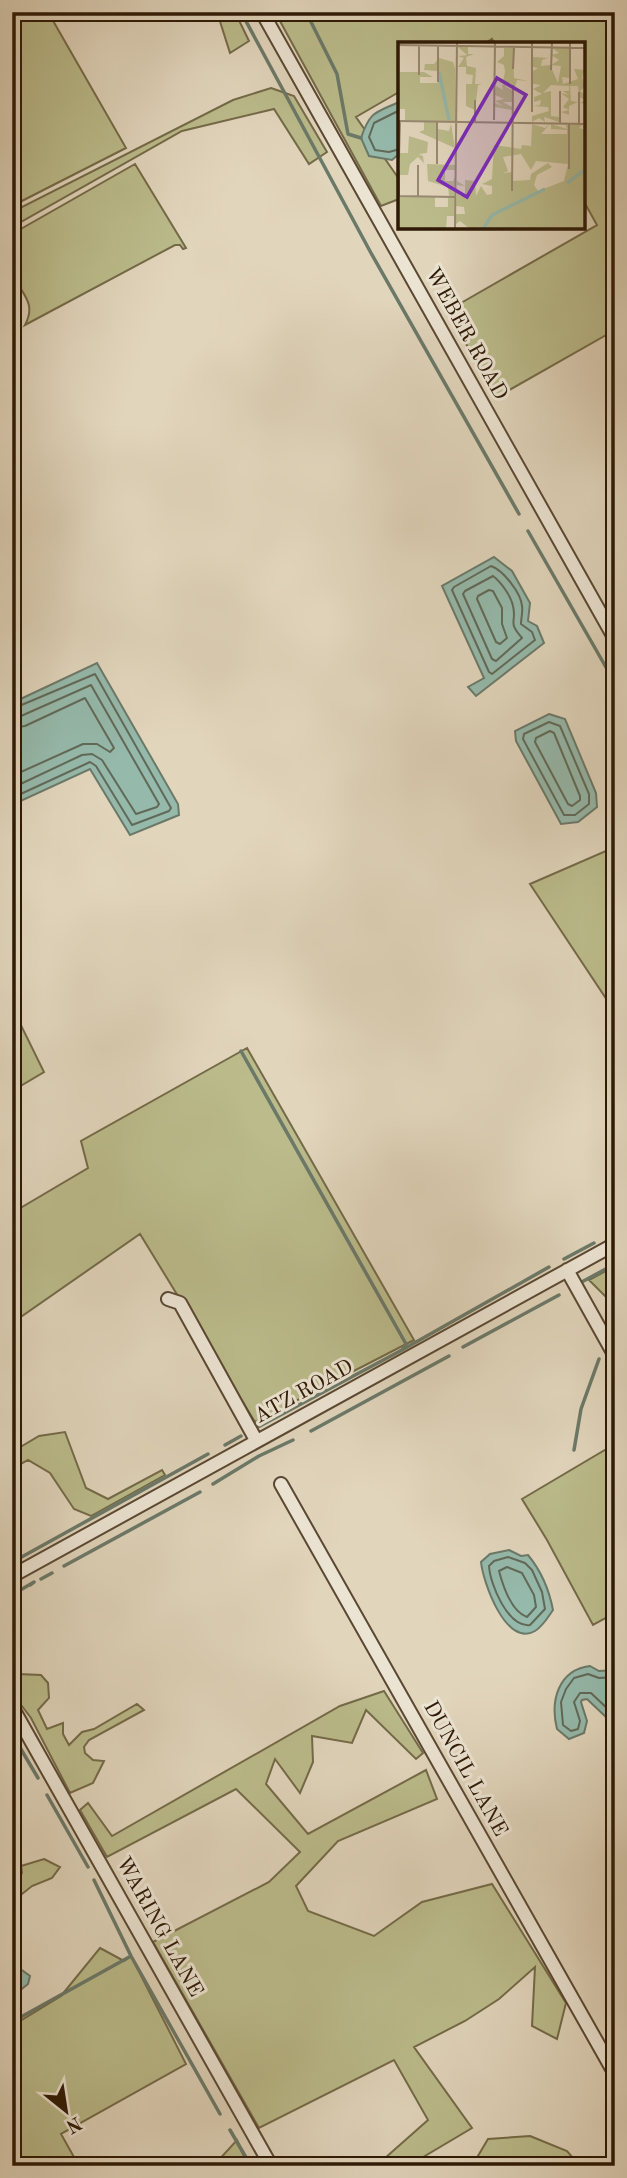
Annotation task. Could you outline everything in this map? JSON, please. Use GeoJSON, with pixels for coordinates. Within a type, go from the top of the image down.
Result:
{"type":"FeatureCollection","features":[{"type":"Feature","properties":{"kind":"street","name":"WEBER ROAD"},"geometry":{"type":"LineString","coordinates":[[262,12],[615,639]]}},
{"type":"Feature","properties":{"kind":"street","name":"ATZ ROAD"},"geometry":{"type":"LineString","coordinates":[[12,1576],[615,1244]]}},
{"type":"Feature","properties":{"kind":"street"},"geometry":{"type":"LineString","coordinates":[[568,1270],[615,1356]]}},
{"type":"Feature","properties":{"kind":"street"},"geometry":{"type":"LineString","coordinates":[[168,1299],[180,1303],[256,1440]]}},
{"type":"Feature","properties":{"kind":"street","name":"DUNCIL LANE"},"geometry":{"type":"LineString","coordinates":[[281,1484],[615,2074]]}},
{"type":"Feature","properties":{"kind":"street","name":"WARING LANE"},"geometry":{"type":"LineString","coordinates":[[12,1707],[271,2166]]}},
{"type":"Feature","properties":{"kind":"green space"},"geometry":{"type":"Polygon","coordinates":[[[33,12],[48,12],[126,148],[12,206],[12,26],[33,12]]]}},
{"type":"Feature","properties":{"kind":"green space"},"geometry":{"type":"Polygon","coordinates":[[[217,12],[235,12],[249,41],[230,53],[217,12]]]}},
{"type":"Feature","properties":{"kind":"green space"},"geometry":{"type":"Polygon","coordinates":[[[275,12],[615,12],[615,330],[497,397],[447,311],[597,225],[585,204],[585,42],[494,42],[492,39],[487,42],[398,42],[398,93],[356,117],[398,178],[398,199],[381,206],[275,12]]]}},
{"type":"Feature","properties":{"kind":"green space"},"geometry":{"type":"Polygon","coordinates":[[[271,88],[294,96],[327,152],[309,164],[274,109],[182,131],[12,227],[12,212],[233,100],[271,88]]]}},
{"type":"Feature","properties":{"kind":"green space"},"geometry":{"type":"Polygon","coordinates":[[[135,164],[186,248],[175,245],[25,325],[29,308],[12,268],[12,234],[135,164]]]}},
{"type":"Feature","properties":{"kind":"green space"},"geometry":{"type":"Polygon","coordinates":[[[615,847],[615,1004],[609,1003],[530,884],[615,847]]]}},
{"type":"Feature","properties":{"kind":"green space"},"geometry":{"type":"Polygon","coordinates":[[[12,1007],[44,1072],[12,1091],[12,1007]]]}},
{"type":"Feature","properties":{"kind":"green space"},"geometry":{"type":"Polygon","coordinates":[[[247,1048],[414,1340],[255,1422],[140,1234],[12,1323],[12,1213],[88,1168],[81,1141],[247,1048]]]}},
{"type":"Feature","properties":{"kind":"green space"},"geometry":{"type":"Polygon","coordinates":[[[615,1266],[615,1301],[612,1303],[589,1280],[615,1266]]]}},
{"type":"Feature","properties":{"kind":"green space"},"geometry":{"type":"Polygon","coordinates":[[[65,1432],[86,1488],[108,1499],[162,1470],[165,1475],[91,1516],[74,1509],[50,1473],[28,1460],[12,1469],[12,1452],[39,1436],[65,1432]]]}},
{"type":"Feature","properties":{"kind":"green space"},"geometry":{"type":"Polygon","coordinates":[[[615,1444],[615,1613],[593,1625],[522,1499],[615,1444]]]}},
{"type":"Feature","properties":{"kind":"green space"},"geometry":{"type":"Polygon","coordinates":[[[12,1667],[18,1674],[41,1675],[48,1683],[49,1698],[38,1710],[47,1729],[63,1723],[63,1734],[69,1745],[82,1732],[94,1729],[137,1704],[144,1710],[89,1740],[84,1747],[85,1753],[93,1760],[104,1761],[93,1783],[70,1793],[31,1718],[12,1693],[12,1667]]]}},
{"type":"Feature","properties":{"kind":"green space"},"geometry":{"type":"Polygon","coordinates":[[[384,1691],[423,1753],[416,1759],[366,1710],[352,1743],[312,1736],[313,1762],[300,1793],[275,1759],[266,1784],[308,1834],[426,1770],[437,1799],[338,1841],[296,1886],[308,1911],[374,1936],[422,1902],[492,1884],[566,2003],[557,2039],[532,2026],[535,1967],[499,1999],[465,2021],[414,2047],[472,2128],[408,2166],[376,2166],[428,2120],[394,2060],[259,2128],[153,1942],[269,1882],[300,1852],[236,1789],[107,1857],[80,1810],[88,1803],[112,1836],[340,1706],[384,1691]]]}},
{"type":"Feature","properties":{"kind":"green space"},"geometry":{"type":"Polygon","coordinates":[[[44,1859],[60,1867],[52,1878],[32,1886],[12,1902],[12,1884],[22,1873],[21,1866],[44,1859]]]}},
{"type":"Feature","properties":{"kind":"green space"},"geometry":{"type":"Polygon","coordinates":[[[100,1948],[124,1961],[131,1956],[186,2064],[61,2134],[79,2166],[42,2166],[41,2163],[35,2166],[12,2166],[12,2026],[61,1996],[100,1948]]]}},
{"type":"Feature","properties":{"kind":"green space"},"geometry":{"type":"Polygon","coordinates":[[[530,2136],[567,2151],[580,2166],[472,2166],[488,2139],[530,2136]]]}},
{"type":"Feature","properties":{"kind":"green space"},"geometry":{"type":"Polygon","coordinates":[[[237,2140],[248,2166],[215,2166],[216,2163],[237,2140]]]}},
{"type":"Feature","properties":{"kind":"water"},"geometry":{"type":"Polygon","coordinates":[[[398,102],[398,155],[392,160],[369,156],[361,138],[367,123],[379,111],[398,102]]]}},
{"type":"Feature","properties":{"kind":"water"},"geometry":{"type":"Polygon","coordinates":[[[494,557],[512,571],[530,603],[528,621],[537,626],[544,643],[476,696],[468,687],[484,678],[442,586],[494,557]]]}},
{"type":"Feature","properties":{"kind":"water"},"geometry":{"type":"Polygon","coordinates":[[[97,663],[178,804],[179,815],[130,835],[90,769],[12,805],[12,703],[97,663]]]}},
{"type":"Feature","properties":{"kind":"water"},"geometry":{"type":"Polygon","coordinates":[[[549,714],[565,719],[596,793],[597,807],[578,822],[561,824],[516,741],[515,731],[549,714]]]}},
{"type":"Feature","properties":{"kind":"water"},"geometry":{"type":"Polygon","coordinates":[[[509,1550],[521,1556],[528,1555],[533,1561],[544,1581],[553,1610],[538,1629],[524,1634],[506,1622],[498,1610],[486,1584],[481,1562],[490,1554],[509,1550]]]}},
{"type":"Feature","properties":{"kind":"water"},"geometry":{"type":"Polygon","coordinates":[[[590,1666],[599,1671],[615,1670],[615,1719],[607,1718],[587,1699],[582,1700],[587,1721],[584,1733],[569,1739],[557,1729],[556,1698],[559,1688],[570,1674],[590,1666]]]}},
{"type":"Feature","properties":{"kind":"water"},"geometry":{"type":"Polygon","coordinates":[[[12,1963],[30,1976],[28,1984],[12,1997],[12,1963]]]}},
{"type":"Feature","properties":{"kind":"waterway"},"geometry":{"type":"LineString","coordinates":[[241,12],[371,253],[519,514]]}},
{"type":"Feature","properties":{"kind":"waterway"},"geometry":{"type":"LineString","coordinates":[[306,12],[337,74],[348,134],[361,138]]}},
{"type":"Feature","properties":{"kind":"waterway"},"geometry":{"type":"LineString","coordinates":[[528,531],[615,683]]}},
{"type":"Feature","properties":{"kind":"waterway"},"geometry":{"type":"LineString","coordinates":[[241,1051],[406,1344],[402,1350]]}},
{"type":"Feature","properties":{"kind":"waterway"},"geometry":{"type":"LineString","coordinates":[[611,1233],[615,1231]]}},
{"type":"Feature","properties":{"kind":"waterway"},"geometry":{"type":"LineString","coordinates":[[564,1259],[594,1243]]}},
{"type":"Feature","properties":{"kind":"waterway"},"geometry":{"type":"LineString","coordinates":[[578,1284],[615,1264]]}},
{"type":"Feature","properties":{"kind":"waterway"},"geometry":{"type":"LineString","coordinates":[[256,1428],[549,1267]]}},
{"type":"Feature","properties":{"kind":"waterway"},"geometry":{"type":"LineString","coordinates":[[463,1347],[559,1295]]}},
{"type":"Feature","properties":{"kind":"waterway"},"geometry":{"type":"LineString","coordinates":[[609,1336],[615,1322]]}},
{"type":"Feature","properties":{"kind":"waterway"},"geometry":{"type":"LineString","coordinates":[[311,1431],[449,1356]]}},
{"type":"Feature","properties":{"kind":"waterway"},"geometry":{"type":"LineString","coordinates":[[574,1450],[581,1409],[599,1359]]}},
{"type":"Feature","properties":{"kind":"waterway"},"geometry":{"type":"LineString","coordinates":[[225,1445],[241,1436]]}},
{"type":"Feature","properties":{"kind":"waterway"},"geometry":{"type":"LineString","coordinates":[[213,1484],[259,1456],[293,1440]]}},
{"type":"Feature","properties":{"kind":"waterway"},"geometry":{"type":"LineString","coordinates":[[18,1559],[208,1454]]}},
{"type":"Feature","properties":{"kind":"waterway"},"geometry":{"type":"LineString","coordinates":[[64,1566],[200,1492]]}},
{"type":"Feature","properties":{"kind":"waterway"},"geometry":{"type":"LineString","coordinates":[[41,1579],[52,1573]]}},
{"type":"Feature","properties":{"kind":"waterway"},"geometry":{"type":"LineString","coordinates":[[12,1595],[34,1582],[30,1585]]}},
{"type":"Feature","properties":{"kind":"waterway"},"geometry":{"type":"LineString","coordinates":[[12,1734],[38,1778]]}},
{"type":"Feature","properties":{"kind":"waterway"},"geometry":{"type":"LineString","coordinates":[[47,1795],[88,1867]]}},
{"type":"Feature","properties":{"kind":"waterway"},"geometry":{"type":"LineString","coordinates":[[94,1880],[131,1956],[220,2114]]}},
{"type":"Feature","properties":{"kind":"waterway"},"geometry":{"type":"LineString","coordinates":[[12,2022],[131,1956]]}},
{"type":"Feature","properties":{"kind":"waterway"},"geometry":{"type":"LineString","coordinates":[[230,2130],[251,2166]]}}]}
